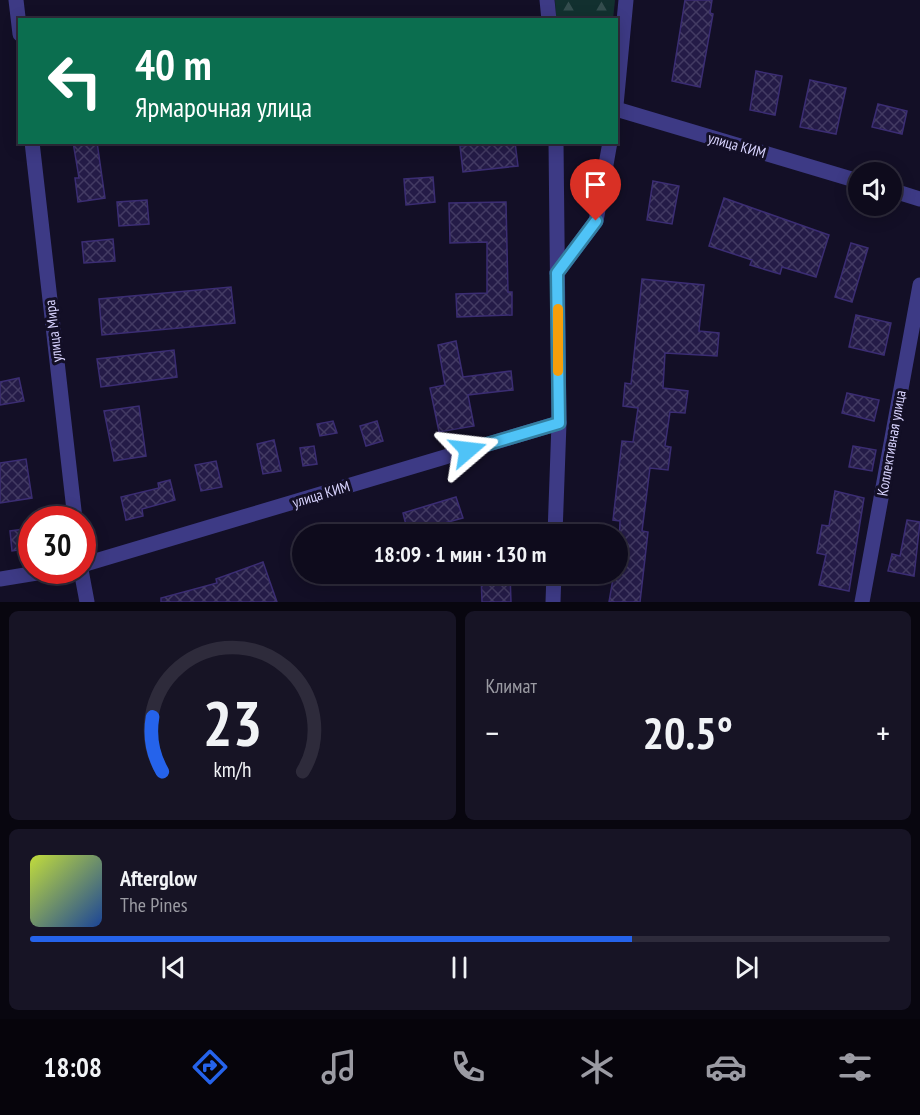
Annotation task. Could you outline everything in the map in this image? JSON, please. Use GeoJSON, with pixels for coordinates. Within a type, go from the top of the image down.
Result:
{"type":"FeatureCollection","features":[{"type":"Feature","properties":{"kind":"street"},"geometry":{"type":"LineString","coordinates":[[16,0],[18,18]]}},
{"type":"Feature","properties":{"kind":"street"},"geometry":{"type":"LineString","coordinates":[[548,0],[549,18]]}},
{"type":"Feature","properties":{"kind":"street"},"geometry":{"type":"LineString","coordinates":[[618,86],[626,0]]}},
{"type":"Feature","properties":{"kind":"street","name":"улица КИМ"},"geometry":{"type":"LineString","coordinates":[[618,108],[848,178]]}},
{"type":"Feature","properties":{"kind":"street","name":"улица Мира"},"geometry":{"type":"LineString","coordinates":[[32,144],[74,506]]}},
{"type":"Feature","properties":{"kind":"street"},"geometry":{"type":"LineString","coordinates":[[555,524],[559,423],[556,144]]}},
{"type":"Feature","properties":{"kind":"street"},"geometry":{"type":"LineString","coordinates":[[557,273],[596,221],[610,144]]}},
{"type":"Feature","properties":{"kind":"street"},"geometry":{"type":"LineString","coordinates":[[902,193],[920,199]]}},
{"type":"Feature","properties":{"kind":"street","name":"Коллективная улица"},"geometry":{"type":"LineString","coordinates":[[862,602],[920,285]]}},
{"type":"Feature","properties":{"kind":"street","name":"улица КИМ"},"geometry":{"type":"LineString","coordinates":[[96,561],[559,423]]}},
{"type":"Feature","properties":{"kind":"street"},"geometry":{"type":"LineString","coordinates":[[0,579],[18,576]]}},
{"type":"Feature","properties":{"kind":"street"},"geometry":{"type":"LineString","coordinates":[[84,584],[87,602]]}},
{"type":"Feature","properties":{"kind":"street"},"geometry":{"type":"LineString","coordinates":[[553,602],[554,584]]}},
{"type":"Feature","properties":{"kind":"green space"},"geometry":{"type":"Polygon","coordinates":[[[555,0],[615,0],[613,18],[556,18],[555,0]]]}},
{"type":"Feature","properties":{"kind":"building"},"geometry":{"type":"Polygon","coordinates":[[[685,0],[712,0],[710,13],[713,14],[700,87],[672,81],[685,0]]]}},
{"type":"Feature","properties":{"kind":"building"},"geometry":{"type":"Polygon","coordinates":[[[756,71],[782,76],[775,115],[750,110],[756,71]]]}},
{"type":"Feature","properties":{"kind":"building"},"geometry":{"type":"Polygon","coordinates":[[[810,80],[846,88],[836,134],[800,127],[810,80]]]}},
{"type":"Feature","properties":{"kind":"building"},"geometry":{"type":"Polygon","coordinates":[[[878,104],[907,111],[902,134],[872,127],[878,104]]]}},
{"type":"Feature","properties":{"kind":"building"},"geometry":{"type":"Polygon","coordinates":[[[73,144],[97,144],[105,198],[78,202],[75,178],[79,178],[73,144]]]}},
{"type":"Feature","properties":{"kind":"building"},"geometry":{"type":"Polygon","coordinates":[[[515,144],[518,166],[463,172],[460,146],[515,144]]]}},
{"type":"Feature","properties":{"kind":"building"},"geometry":{"type":"Polygon","coordinates":[[[433,177],[435,202],[406,205],[404,179],[433,177]]]}},
{"type":"Feature","properties":{"kind":"building"},"geometry":{"type":"Polygon","coordinates":[[[653,181],[679,186],[672,224],[647,220],[653,181]]]}},
{"type":"Feature","properties":{"kind":"building"},"geometry":{"type":"Polygon","coordinates":[[[724,198],[829,235],[816,277],[782,267],[780,274],[750,265],[752,260],[709,246],[724,198]]]}},
{"type":"Feature","properties":{"kind":"building"},"geometry":{"type":"Polygon","coordinates":[[[147,200],[149,224],[119,226],[117,202],[147,200]]]}},
{"type":"Feature","properties":{"kind":"building"},"geometry":{"type":"Polygon","coordinates":[[[506,202],[508,292],[512,292],[512,315],[457,317],[456,294],[487,293],[487,242],[450,243],[449,203],[506,202]]]}},
{"type":"Feature","properties":{"kind":"building"},"geometry":{"type":"Polygon","coordinates":[[[113,239],[115,261],[84,263],[82,242],[113,239]]]}},
{"type":"Feature","properties":{"kind":"building"},"geometry":{"type":"Polygon","coordinates":[[[851,243],[868,248],[852,302],[835,297],[851,243]]]}},
{"type":"Feature","properties":{"kind":"building"},"geometry":{"type":"Polygon","coordinates":[[[642,279],[704,285],[699,331],[719,333],[717,356],[665,353],[663,388],[688,391],[685,413],[670,412],[665,446],[671,447],[668,470],[650,468],[642,531],[648,532],[640,602],[609,602],[612,584],[628,584],[628,524],[620,524],[620,521],[613,520],[622,441],[633,442],[638,408],[623,406],[625,383],[631,384],[642,279]]]}},
{"type":"Feature","properties":{"kind":"building"},"geometry":{"type":"Polygon","coordinates":[[[231,287],[235,323],[102,335],[99,299],[231,287]]]}},
{"type":"Feature","properties":{"kind":"building"},"geometry":{"type":"Polygon","coordinates":[[[856,315],[891,323],[884,355],[849,347],[856,315]]]}},
{"type":"Feature","properties":{"kind":"building"},"geometry":{"type":"Polygon","coordinates":[[[456,341],[463,377],[511,371],[513,390],[468,395],[474,426],[439,432],[430,388],[445,385],[438,345],[456,341]]]}},
{"type":"Feature","properties":{"kind":"building"},"geometry":{"type":"Polygon","coordinates":[[[174,350],[177,377],[101,387],[97,359],[174,350]]]}},
{"type":"Feature","properties":{"kind":"building"},"geometry":{"type":"Polygon","coordinates":[[[19,378],[24,401],[0,405],[0,382],[19,378]]]}},
{"type":"Feature","properties":{"kind":"building"},"geometry":{"type":"Polygon","coordinates":[[[847,393],[879,400],[874,421],[842,413],[847,393]]]}},
{"type":"Feature","properties":{"kind":"building"},"geometry":{"type":"Polygon","coordinates":[[[139,406],[146,456],[114,461],[104,411],[139,406]]]}},
{"type":"Feature","properties":{"kind":"building"},"geometry":{"type":"Polygon","coordinates":[[[333,421],[337,433],[320,436],[317,424],[333,421]]]}},
{"type":"Feature","properties":{"kind":"building"},"geometry":{"type":"Polygon","coordinates":[[[377,421],[383,441],[366,446],[360,426],[377,421]]]}},
{"type":"Feature","properties":{"kind":"building"},"geometry":{"type":"Polygon","coordinates":[[[274,440],[281,471],[263,474],[257,444],[274,440]]]}},
{"type":"Feature","properties":{"kind":"building"},"geometry":{"type":"Polygon","coordinates":[[[314,446],[317,464],[303,466],[300,448],[314,446]]]}},
{"type":"Feature","properties":{"kind":"building"},"geometry":{"type":"Polygon","coordinates":[[[853,446],[876,450],[872,471],[849,467],[853,446]]]}},
{"type":"Feature","properties":{"kind":"building"},"geometry":{"type":"Polygon","coordinates":[[[26,459],[32,498],[0,503],[0,463],[26,459]]]}},
{"type":"Feature","properties":{"kind":"building"},"geometry":{"type":"Polygon","coordinates":[[[216,461],[222,487],[201,491],[195,465],[216,461]]]}},
{"type":"Feature","properties":{"kind":"building"},"geometry":{"type":"Polygon","coordinates":[[[170,480],[175,500],[142,509],[143,516],[126,520],[121,497],[159,488],[158,483],[170,480]]]}},
{"type":"Feature","properties":{"kind":"building"},"geometry":{"type":"Polygon","coordinates":[[[835,491],[864,498],[849,591],[819,585],[826,555],[817,553],[822,525],[829,526],[835,491]]]}},
{"type":"Feature","properties":{"kind":"building"},"geometry":{"type":"Polygon","coordinates":[[[456,497],[463,518],[441,524],[406,524],[403,513],[456,497]]]}},
{"type":"Feature","properties":{"kind":"building"},"geometry":{"type":"Polygon","coordinates":[[[907,520],[920,522],[914,576],[888,571],[892,554],[900,556],[907,520]]]}},
{"type":"Feature","properties":{"kind":"building"},"geometry":{"type":"Polygon","coordinates":[[[18,530],[18,550],[12,551],[10,531],[18,530]]]}},
{"type":"Feature","properties":{"kind":"building"},"geometry":{"type":"Polygon","coordinates":[[[263,562],[277,602],[161,602],[161,598],[217,583],[216,579],[263,562]]]}},
{"type":"Feature","properties":{"kind":"building"},"geometry":{"type":"Polygon","coordinates":[[[481,584],[510,584],[511,602],[482,602],[481,584]]]}},
{"type":"Feature","properties":{"kind":"slow traffic"},"geometry":{"type":"LineString","coordinates":[[558,309],[558,371]]}},
{"type":"Feature","properties":{"kind":"route"},"geometry":{"type":"LineString","coordinates":[[468,450],[559,423],[557,273],[596,221]]}}]}
